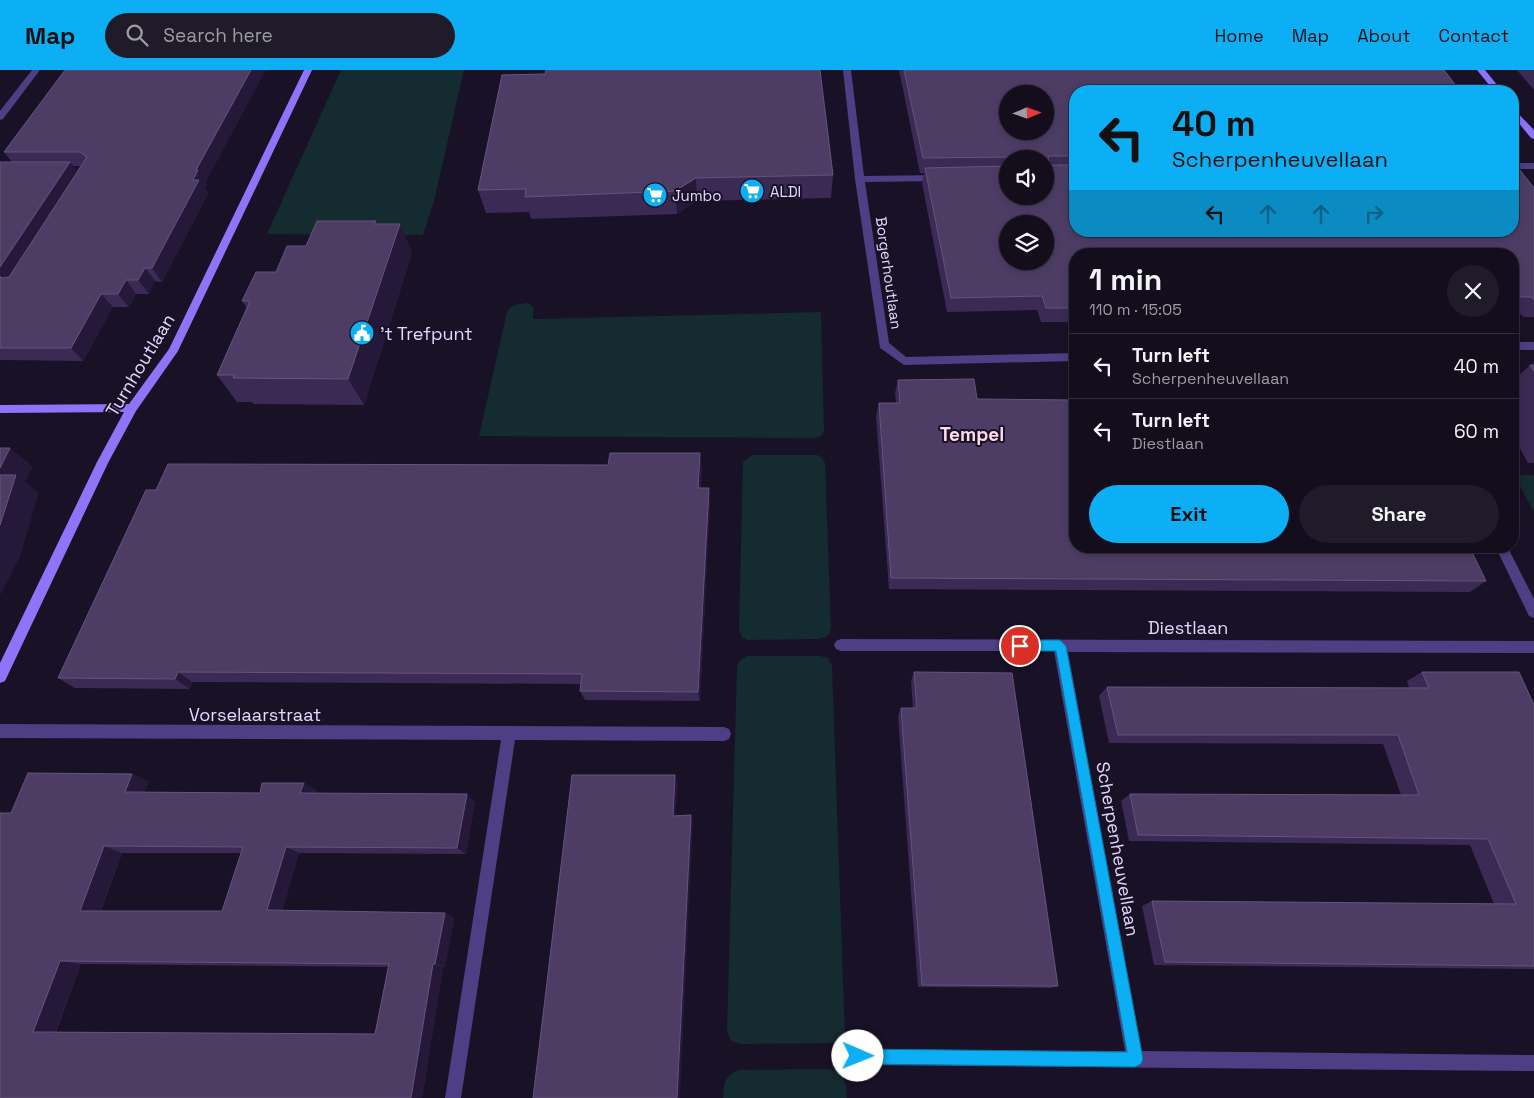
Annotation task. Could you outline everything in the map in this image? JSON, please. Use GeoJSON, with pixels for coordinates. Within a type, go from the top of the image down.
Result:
{"type":"FeatureCollection","features":[{"type":"Feature","properties":{"kind":"street"},"geometry":{"type":"LineString","coordinates":[[0,117],[36,70]]}},
{"type":"Feature","properties":{"kind":"street","name":"Turnhoutlaan"},"geometry":{"type":"LineString","coordinates":[[0,677],[103,462],[132,408],[173,351],[308,70]]}},
{"type":"Feature","properties":{"kind":"street","name":"Borgerhoutlaan"},"geometry":{"type":"LineString","coordinates":[[847,70],[860,179],[884,345],[904,362],[1069,357]]}},
{"type":"Feature","properties":{"kind":"street"},"geometry":{"type":"LineString","coordinates":[[1481,70],[1493,85]]}},
{"type":"Feature","properties":{"kind":"street"},"geometry":{"type":"LineString","coordinates":[[1519,118],[1534,136]]}},
{"type":"Feature","properties":{"kind":"street"},"geometry":{"type":"LineString","coordinates":[[1519,166],[1534,166]]}},
{"type":"Feature","properties":{"kind":"street"},"geometry":{"type":"LineString","coordinates":[[860,179],[948,177]]}},
{"type":"Feature","properties":{"kind":"street"},"geometry":{"type":"LineString","coordinates":[[1519,346],[1534,346]]}},
{"type":"Feature","properties":{"kind":"street"},"geometry":{"type":"LineString","coordinates":[[0,409],[132,408]]}},
{"type":"Feature","properties":{"kind":"street"},"geometry":{"type":"LineString","coordinates":[[1504,553],[1534,612]]}},
{"type":"Feature","properties":{"kind":"street","name":"Diestlaan"},"geometry":{"type":"LineString","coordinates":[[841,645],[1534,647]]}},
{"type":"Feature","properties":{"kind":"street","name":"Scherpenheuvellaan"},"geometry":{"type":"LineString","coordinates":[[1060,646],[1135,1059]]}},
{"type":"Feature","properties":{"kind":"street","name":"Vorselaarstraat"},"geometry":{"type":"LineString","coordinates":[[0,731],[724,734]]}},
{"type":"Feature","properties":{"kind":"street"},"geometry":{"type":"LineString","coordinates":[[453,1098],[509,734]]}},
{"type":"Feature","properties":{"kind":"street"},"geometry":{"type":"LineString","coordinates":[[858,1056],[1534,1063]]}},
{"type":"Feature","properties":{"kind":"green space"},"geometry":{"type":"Polygon","coordinates":[[[341,70],[464,70],[434,201],[423,235],[267,234],[341,70]]]}},
{"type":"Feature","properties":{"kind":"green space"},"geometry":{"type":"Polygon","coordinates":[[[528,303],[534,308],[533,319],[821,312],[824,431],[821,436],[814,438],[479,436],[507,312],[513,306],[528,303]]]}},
{"type":"Feature","properties":{"kind":"green space"},"geometry":{"type":"Polygon","coordinates":[[[752,455],[817,455],[825,463],[831,628],[828,636],[819,639],[748,640],[742,637],[739,630],[743,462],[752,455]]]}},
{"type":"Feature","properties":{"kind":"green space"},"geometry":{"type":"Polygon","coordinates":[[[1519,475],[1534,475],[1534,512],[1519,484],[1519,475]]]}},
{"type":"Feature","properties":{"kind":"green space"},"geometry":{"type":"Polygon","coordinates":[[[747,656],[820,656],[828,658],[832,666],[845,1038],[843,1042],[839,1043],[742,1044],[731,1041],[727,1031],[737,666],[740,660],[747,656]]]}},
{"type":"Feature","properties":{"kind":"green space"},"geometry":{"type":"Polygon","coordinates":[[[830,1069],[842,1074],[846,1085],[847,1098],[723,1098],[726,1081],[730,1075],[739,1070],[830,1069]]]}},
{"type":"Feature","properties":{"kind":"building"},"geometry":{"type":"Polygon","coordinates":[[[65,70],[251,70],[196,170],[198,170],[193,180],[199,180],[152,268],[145,268],[138,280],[126,280],[118,294],[101,294],[71,348],[0,348],[0,276],[2,278],[9,277],[87,157],[80,152],[4,152],[65,70]]]}},
{"type":"Feature","properties":{"kind":"building"},"geometry":{"type":"Polygon","coordinates":[[[546,70],[820,70],[833,175],[696,178],[675,191],[525,197],[526,189],[478,190],[502,75],[545,74],[546,70]]]}},
{"type":"Feature","properties":{"kind":"building"},"geometry":{"type":"Polygon","coordinates":[[[904,70],[1444,70],[1455,85],[1069,85],[1069,156],[1054,156],[1054,150],[999,150],[999,157],[923,158],[904,70]]]}},
{"type":"Feature","properties":{"kind":"building"},"geometry":{"type":"Polygon","coordinates":[[[0,162],[70,162],[0,267],[0,162]]]}},
{"type":"Feature","properties":{"kind":"building"},"geometry":{"type":"Polygon","coordinates":[[[1054,165],[1069,165],[1069,237],[1519,237],[1519,169],[1534,188],[1534,300],[1532,297],[1519,297],[1519,248],[1069,248],[1069,308],[1046,308],[1042,296],[951,298],[925,168],[999,166],[999,205],[1054,205],[1054,165]]]}},
{"type":"Feature","properties":{"kind":"building"},"geometry":{"type":"Polygon","coordinates":[[[317,221],[376,221],[374,224],[400,224],[348,379],[233,378],[234,375],[217,375],[250,301],[242,301],[256,272],[276,272],[287,246],[306,246],[317,221]]]}},
{"type":"Feature","properties":{"kind":"building"},"geometry":{"type":"Polygon","coordinates":[[[974,379],[977,399],[1069,400],[1069,553],[1472,553],[1486,581],[891,578],[879,403],[900,403],[898,380],[974,379]]]}},
{"type":"Feature","properties":{"kind":"building"},"geometry":{"type":"Polygon","coordinates":[[[0,448],[10,448],[0,468],[0,448]]]}},
{"type":"Feature","properties":{"kind":"building"},"geometry":{"type":"Polygon","coordinates":[[[610,453],[700,453],[698,488],[709,488],[698,692],[580,691],[582,674],[178,672],[175,679],[58,678],[146,490],[156,490],[168,464],[608,465],[610,453]]]}},
{"type":"Feature","properties":{"kind":"building"},"geometry":{"type":"Polygon","coordinates":[[[0,475],[16,475],[0,525],[0,475]]]}},
{"type":"Feature","properties":{"kind":"building"},"geometry":{"type":"Polygon","coordinates":[[[914,672],[1012,673],[1058,986],[922,985],[901,708],[917,708],[914,672]]]}},
{"type":"Feature","properties":{"kind":"building"},"geometry":{"type":"Polygon","coordinates":[[[1422,672],[1519,672],[1534,705],[1534,966],[1165,962],[1152,901],[1516,904],[1488,839],[1138,835],[1130,794],[1419,795],[1398,735],[1118,735],[1107,687],[1429,688],[1422,672]]]}},
{"type":"Feature","properties":{"kind":"building"},"geometry":{"type":"Polygon","coordinates":[[[28,773],[132,774],[125,792],[260,793],[262,783],[304,783],[300,793],[467,794],[457,848],[286,847],[267,910],[445,913],[435,964],[433,964],[411,1098],[0,1098],[0,813],[11,813],[28,773]],[[104,846],[80,911],[222,911],[243,847],[104,846]],[[60,961],[33,1032],[375,1034],[389,964],[60,961]]]}},
{"type":"Feature","properties":{"kind":"building"},"geometry":{"type":"Polygon","coordinates":[[[572,775],[675,775],[673,816],[691,815],[677,1098],[533,1098],[572,775]]]}},
{"type":"Feature","properties":{"kind":"place","name":"ALDI"},"geometry":{"type":"Point","coordinates":[752,191]}},
{"type":"Feature","properties":{"kind":"place","name":"Jumbo"},"geometry":{"type":"Point","coordinates":[655,195]}},
{"type":"Feature","properties":{"kind":"place","name":"'t Trefpunt"},"geometry":{"type":"Point","coordinates":[362,333]}},
{"type":"Feature","properties":{"kind":"district","name":"Tempel"},"geometry":{"type":"Point","coordinates":[972,434]}},
{"type":"Feature","properties":{"kind":"route"},"geometry":{"type":"LineString","coordinates":[[858,1056],[1135,1059],[1060,646],[1020,646]]}}]}
